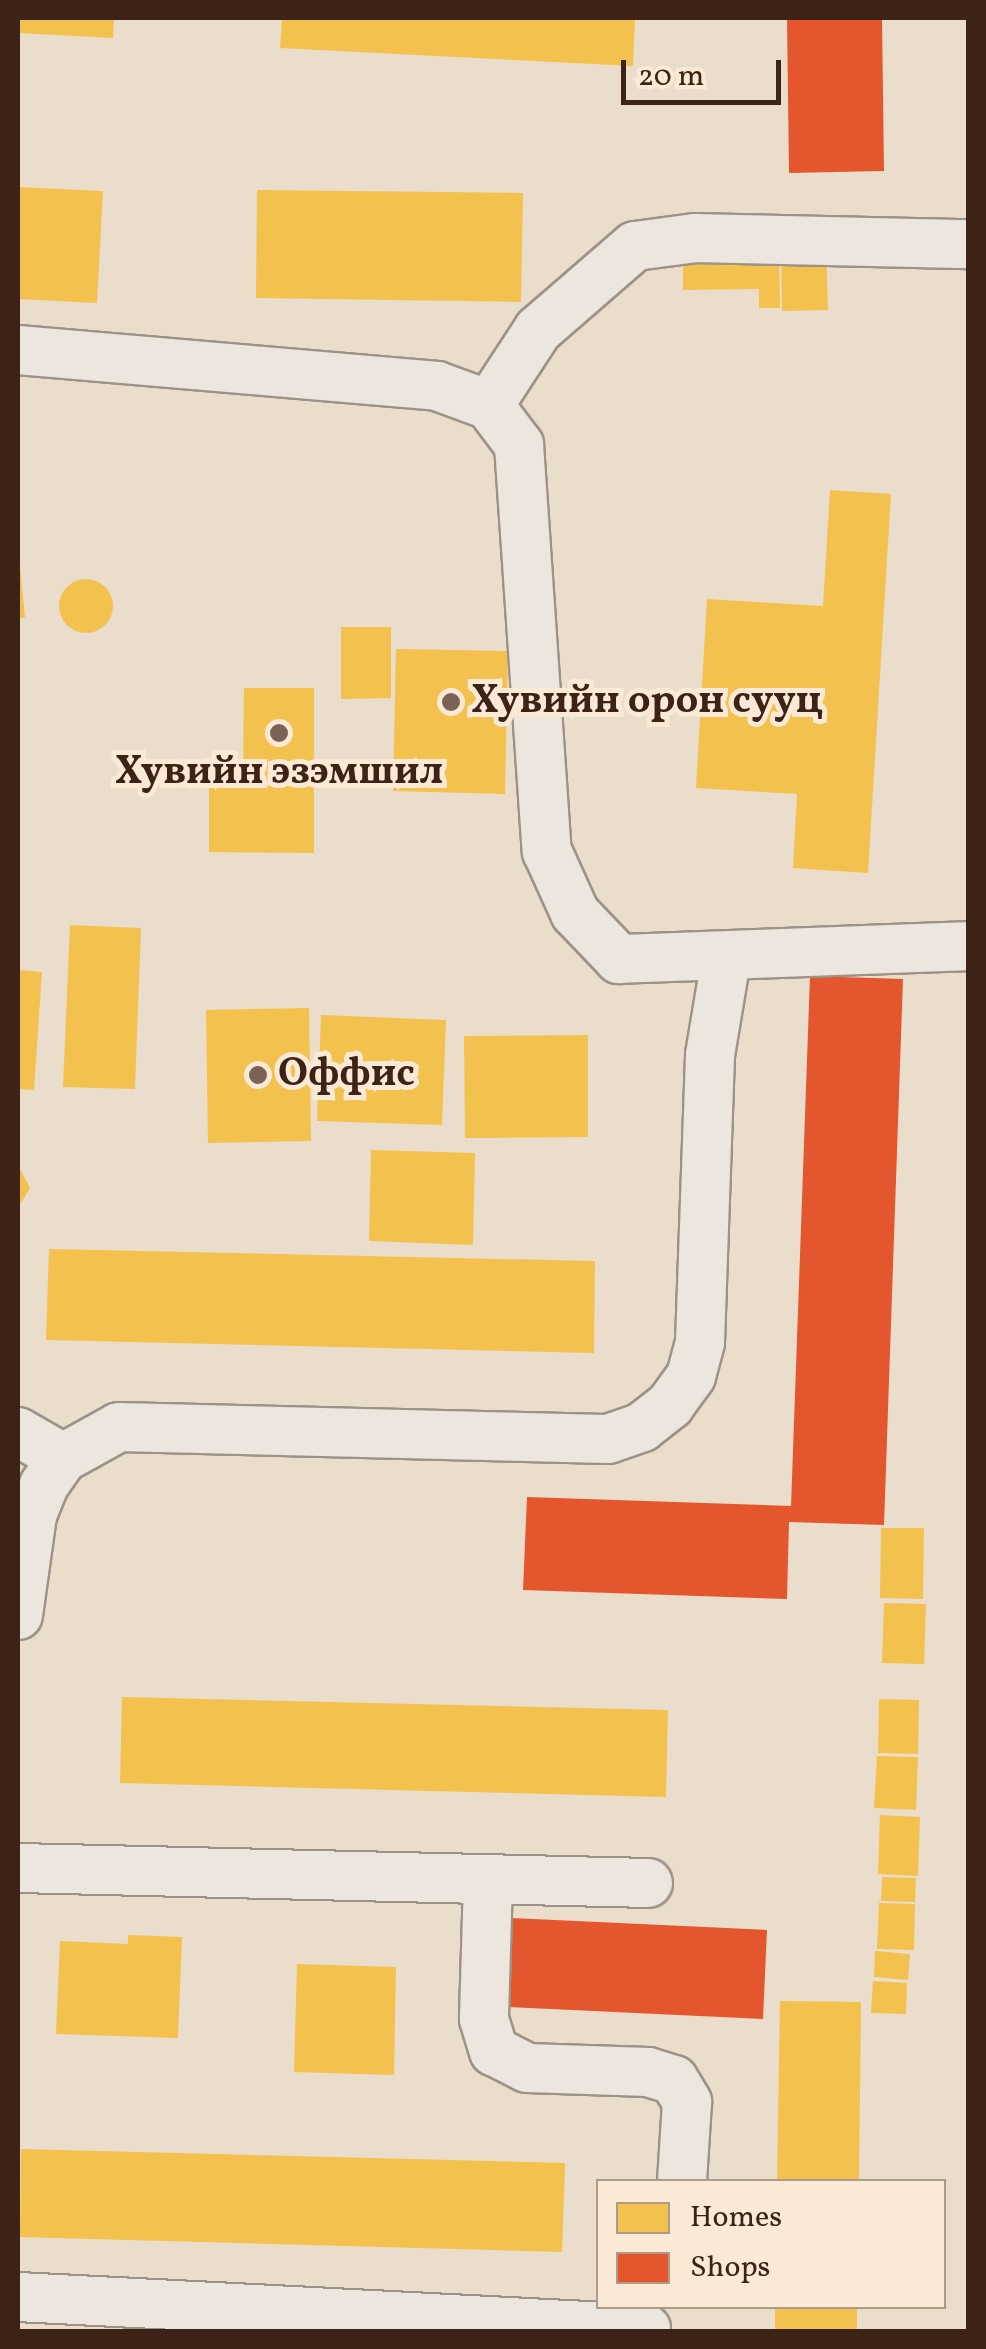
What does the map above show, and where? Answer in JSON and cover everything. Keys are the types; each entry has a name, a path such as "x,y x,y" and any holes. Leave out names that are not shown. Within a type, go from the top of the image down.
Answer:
{"street":[{"path":"489,405 538,330 634,246 696,238 968,244"},
{"path":"18,350 436,386 489,405 519,445 528,510 547,851 575,913 620,959 726,959 968,946"},
{"path":"18,1616 32,1516 63,1458 119,1427 152,1424 608,1439 642,1427 670,1406 691,1376 700,1342 713,1004 726,959"},
{"path":"18,1432 63,1458"},
{"path":"18,1868 648,1883"},
{"path":"488,1880 484,2019 494,2050 527,2068 648,2072 674,2080 687,2102 682,2179"},
{"path":"18,2297 650,2322"}],"building: Homes":[{"path":"18,18 114,18 113,38 18,33"},
{"path":"282,18 635,18 633,66 280,48"},
{"path":"18,187 103,191 97,303 18,299"},
{"path":"257,190 523,193 521,302 256,298"},
{"path":"826,244 828,310 782,311 781,245"},
{"path":"779,254 780,308 759,308 759,289 683,290 683,255"},
{"path":"830,490 891,494 868,873 793,868 797,794 696,788 707,599 823,606"},
{"path":"18,544 25,618 18,618"},
{"path":"86,579 105,587 113,606 105,625 86,633 67,625 59,606 67,587"},
{"path":"341,627 391,627 391,698 341,699"},
{"name":"Хувийн орон сууц","path":"396,649 508,651 505,794 393,791"},
{"name":"Хувийн эзэмшил","path":"244,688 314,688 314,853 209,852 209,778 243,778"},
{"path":"70,925 141,928 135,1089 63,1087"},
{"path":"18,970 42,972 34,1090 18,1089"},
{"name":"Оффис","path":"309,1008 311,1141 208,1143 206,1010"},
{"path":"321,1015 446,1020 442,1125 317,1121"},
{"path":"588,1035 588,1137 465,1138 464,1036"},
{"path":"371,1150 475,1153 473,1245 369,1241"},
{"path":"18,1165 30,1188 18,1208"},
{"path":"49,1249 595,1261 594,1353 46,1340"},
{"path":"881,1528 924,1528 923,1599 880,1598"},
{"path":"884,1603 926,1604 924,1664 882,1663"},
{"path":"122,1697 668,1710 666,1797 120,1783"},
{"path":"879,1699 919,1700 918,1754 878,1753"},
{"path":"877,1756 918,1757 916,1810 874,1808"},
{"path":"880,1815 920,1817 918,1876 878,1874"},
{"path":"882,1877 916,1878 915,1902 881,1901"},
{"path":"879,1903 915,1904 914,1950 877,1949"},
{"path":"128,1935 182,1937 178,2038 56,2034 60,1941 128,1944"},
{"path":"875,1951 910,1954 908,1980 874,1977"},
{"path":"297,1964 396,1967 394,2075 294,2072"},
{"path":"873,1981 907,1983 906,2014 871,2013"},
{"path":"780,2001 861,2002 859,2179 777,2179"},
{"path":"21,2149 565,2163 562,2252 20,2237"},
{"path":"775,2309 857,2309 857,2332 775,2332"}],"building: Shops":[{"path":"787,18 882,18 884,171 789,173"},
{"path":"810,976 903,979 884,1525 789,1522 787,1599 523,1590 527,1497 791,1506"},
{"path":"512,1918 767,1930 763,2019 507,2007"}],"place":[{"name":"Хувийн орон сууц","path":"451,702"},
{"name":"Хувийн эзэмшил","path":"279,733"},
{"name":"Оффис","path":"258,1075"}]}
